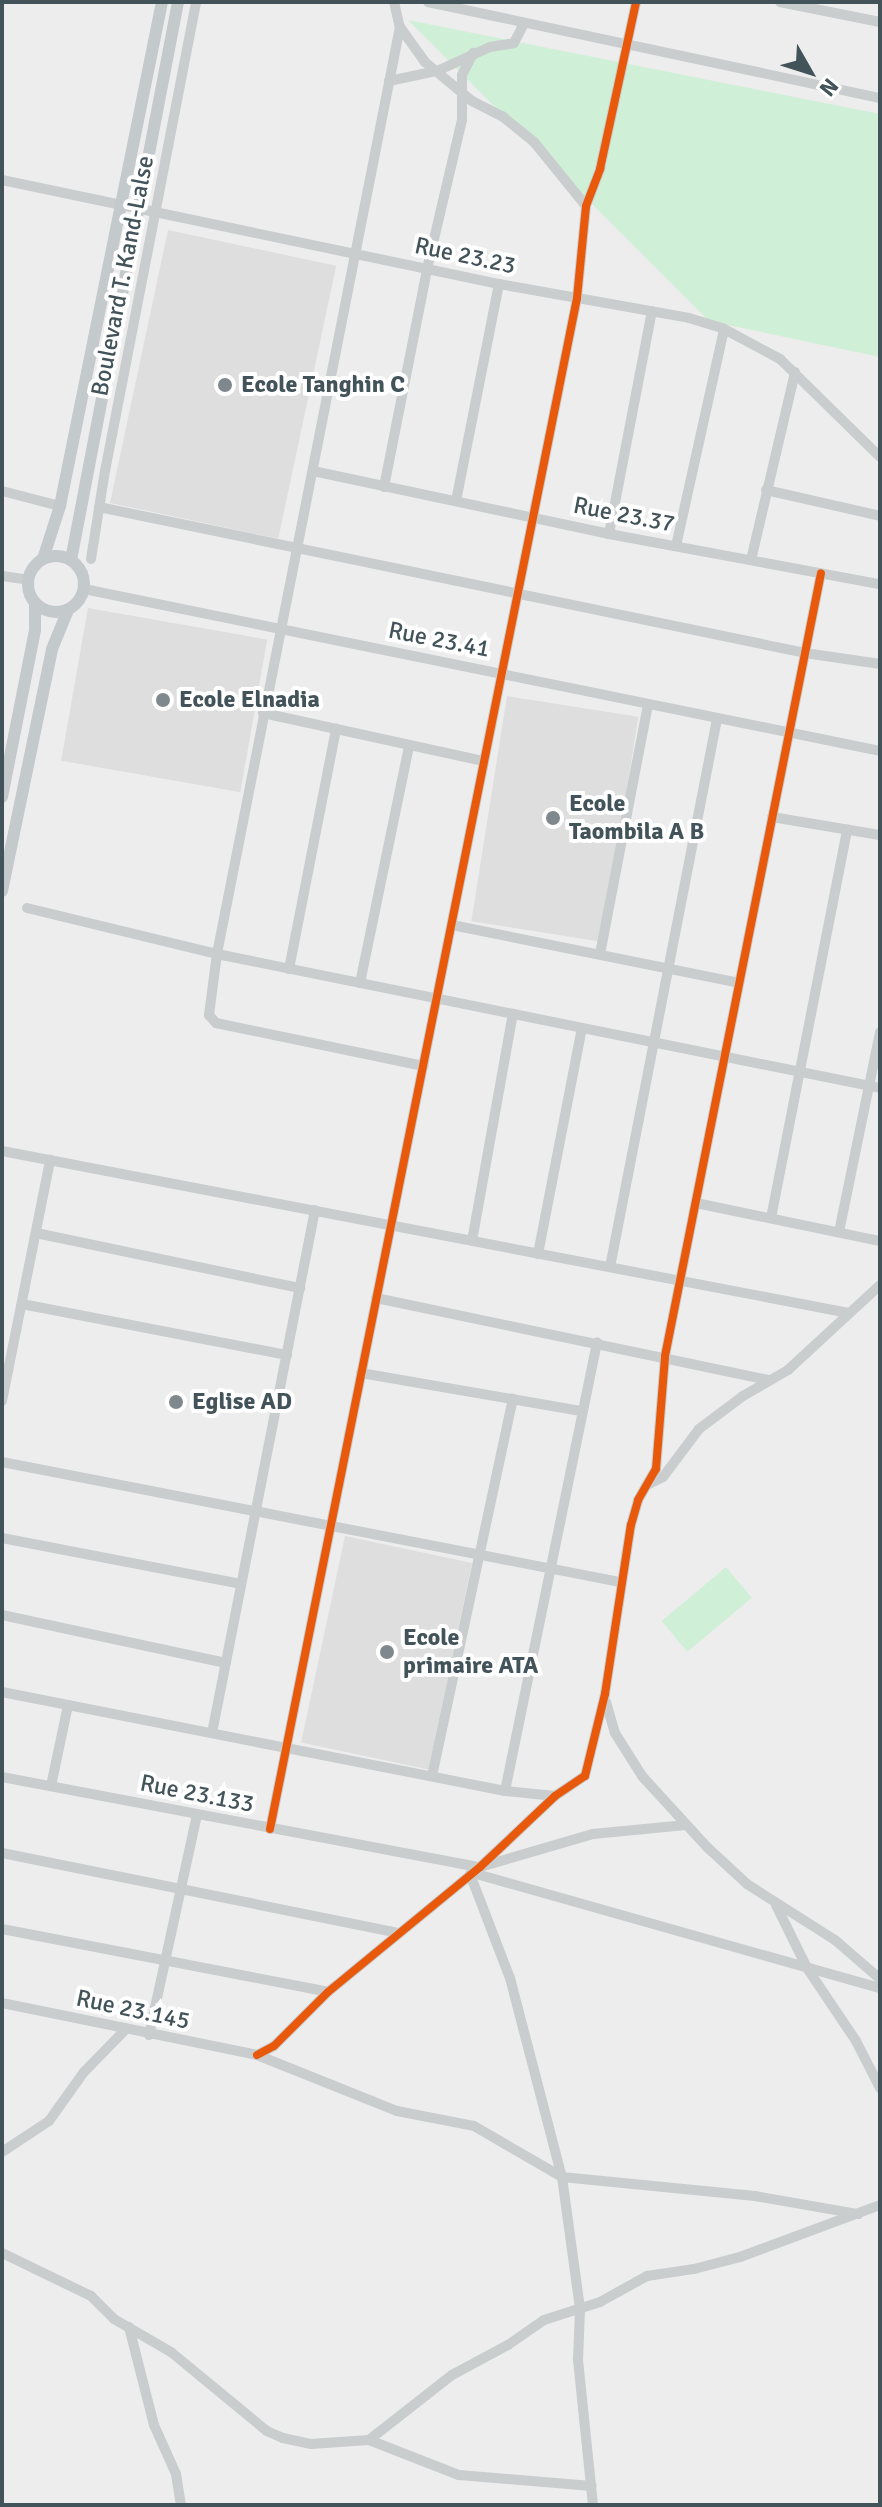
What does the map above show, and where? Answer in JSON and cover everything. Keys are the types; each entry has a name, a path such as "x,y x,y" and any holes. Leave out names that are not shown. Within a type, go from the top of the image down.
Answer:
{"main road":[{"path":"2,797 35,630 35,604 29,580 43,559 60,506 162,2"},
{"path":"71,560 178,2"},
{"path":"2,891 52,649 68,610 84,589 82,573 71,560 62,557 43,559"},
{"path":"35,604 51,612 68,610"}],"street":[{"name":"Boulevard T. Kand-Lalse","path":"91,559 196,2"},
{"path":"394,2 400,27 425,62 463,93 502,116 534,142 586,206"},
{"path":"428,2 880,98"},
{"path":"270,1829 577,298 586,206 600,169 636,2"},
{"path":"780,2 880,22"},
{"path":"389,81 437,71 473,53 514,43 521,35 524,23"},
{"path":"400,27 263,713 217,954 209,1015 212,1021 424,1066"},
{"path":"384,487 427,269 462,120 462,75 473,53"},
{"name":"Rue 23.23","path":"2,180 155,209 499,284 652,311 724,329 763,347 795,372 880,457"},
{"path":"456,501 499,284"},
{"path":"609,534 652,311"},
{"path":"676,546 724,329"},
{"path":"751,560 795,372"},
{"name":"Rue 23.37","path":"313,471 609,534 880,584"},
{"path":"766,490 880,516"},
{"path":"2,491 60,506"},
{"path":"99,507 805,653 880,664"},
{"path":"257,2055 274,2046 328,1992 474,1871 555,1796 585,1776 605,1694 620,1582 638,1500 649,1484 658,1451 665,1356 821,573"},
{"path":"2,576 29,580"},
{"name":"Rue 23.41","path":"84,589 281,632 880,751"},
{"path":"600,954 648,705"},
{"path":"263,713 483,761"},
{"path":"610,1267 717,719"},
{"path":"289,969 336,729"},
{"path":"360,983 409,746"},
{"path":"772,817 880,835"},
{"path":"771,1218 847,829"},
{"path":"27,908 217,954 874,1087"},
{"path":"452,925 739,983"},
{"path":"472,1241 513,1014"},
{"path":"538,1254 582,1028"},
{"path":"839,1232 874,1087 880,1032"},
{"path":"2,1151 849,1313"},
{"path":"2,1401 50,1160"},
{"path":"696,1203 880,1241"},
{"path":"212,1733 315,1210"},
{"path":"36,1233 300,1288"},
{"path":"649,1484 663,1477 699,1429 788,1370 880,1285"},
{"path":"376,1298 770,1380"},
{"path":"22,1304 287,1355"},
{"path":"505,1791 548,1568 597,1342"},
{"path":"361,1373 581,1411"},
{"path":"432,1776 513,1399"},
{"path":"2,1462 620,1582"},
{"path":"2,1538 241,1584"},
{"path":"2,1615 226,1663"},
{"path":"2,1692 505,1791 555,1796"},
{"path":"605,1694 608,1717 630,1757 653,1789 686,1825 729,1869 775,1903 835,1940 880,1979"},
{"path":"51,1786 68,1705"},
{"name":"Rue 23.133","path":"2,1777 474,1871 880,1988"},
{"path":"149,2035 197,1815"},
{"path":"474,1871 593,1834 686,1825"},
{"path":"2,1853 398,1933"},
{"path":"474,1871 510,1978 562,2177 580,2309 578,2360 593,2505"},
{"path":"775,1903 807,1968 856,2041 880,2088"},
{"path":"2,1929 328,1992"},
{"name":"Rue 23.145","path":"2,2003 124,2031 257,2055 397,2111 474,2126 562,2177"},
{"path":"2,2152 49,2121 84,2072 124,2031"},
{"path":"562,2177 755,2196 858,2214"},
{"path":"369,2440 452,2375 508,2345 544,2320 580,2309 647,2276 728,2261 880,2205"},
{"path":"2,2253 91,2296 114,2319 171,2352 267,2431 311,2444 369,2440 459,2475 592,2486"},
{"path":"129,2327 154,2425 176,2474 181,2505"}],"shaded area":[{"name":"Ecole Tanghin C","path":"168,230 336,266 278,539 110,503"},
{"name":"Ecole Elnadia","path":"88,608 267,640 240,792 61,761"},
{"name":"Ecole Taombila A B","path":"507,696 638,717 603,942 471,921"},
{"name":"Ecole primaire ATA","path":"345,1536 472,1563 428,1769 301,1742"}],"green space":[{"path":"408,20 880,114 880,357 709,321"},
{"path":"726,1567 752,1598 687,1652 662,1621"}],"cycle path":[{"path":"270,1829 577,298 586,206 600,169 636,2"},
{"path":"257,2055 274,2046 328,1992 480,1867 555,1796 585,1776 605,1694 631,1525 638,1500 656,1469 665,1356 821,573"}],"place":[{"name":"Ecole Tanghin C","path":"225,385"},
{"name":"Ecole Elnadia","path":"163,700"},
{"name":"Ecole Taombila A B","path":"553,818"},
{"name":"Eglise AD","path":"176,1402"},
{"name":"Ecole primaire ATA","path":"387,1652"}]}
